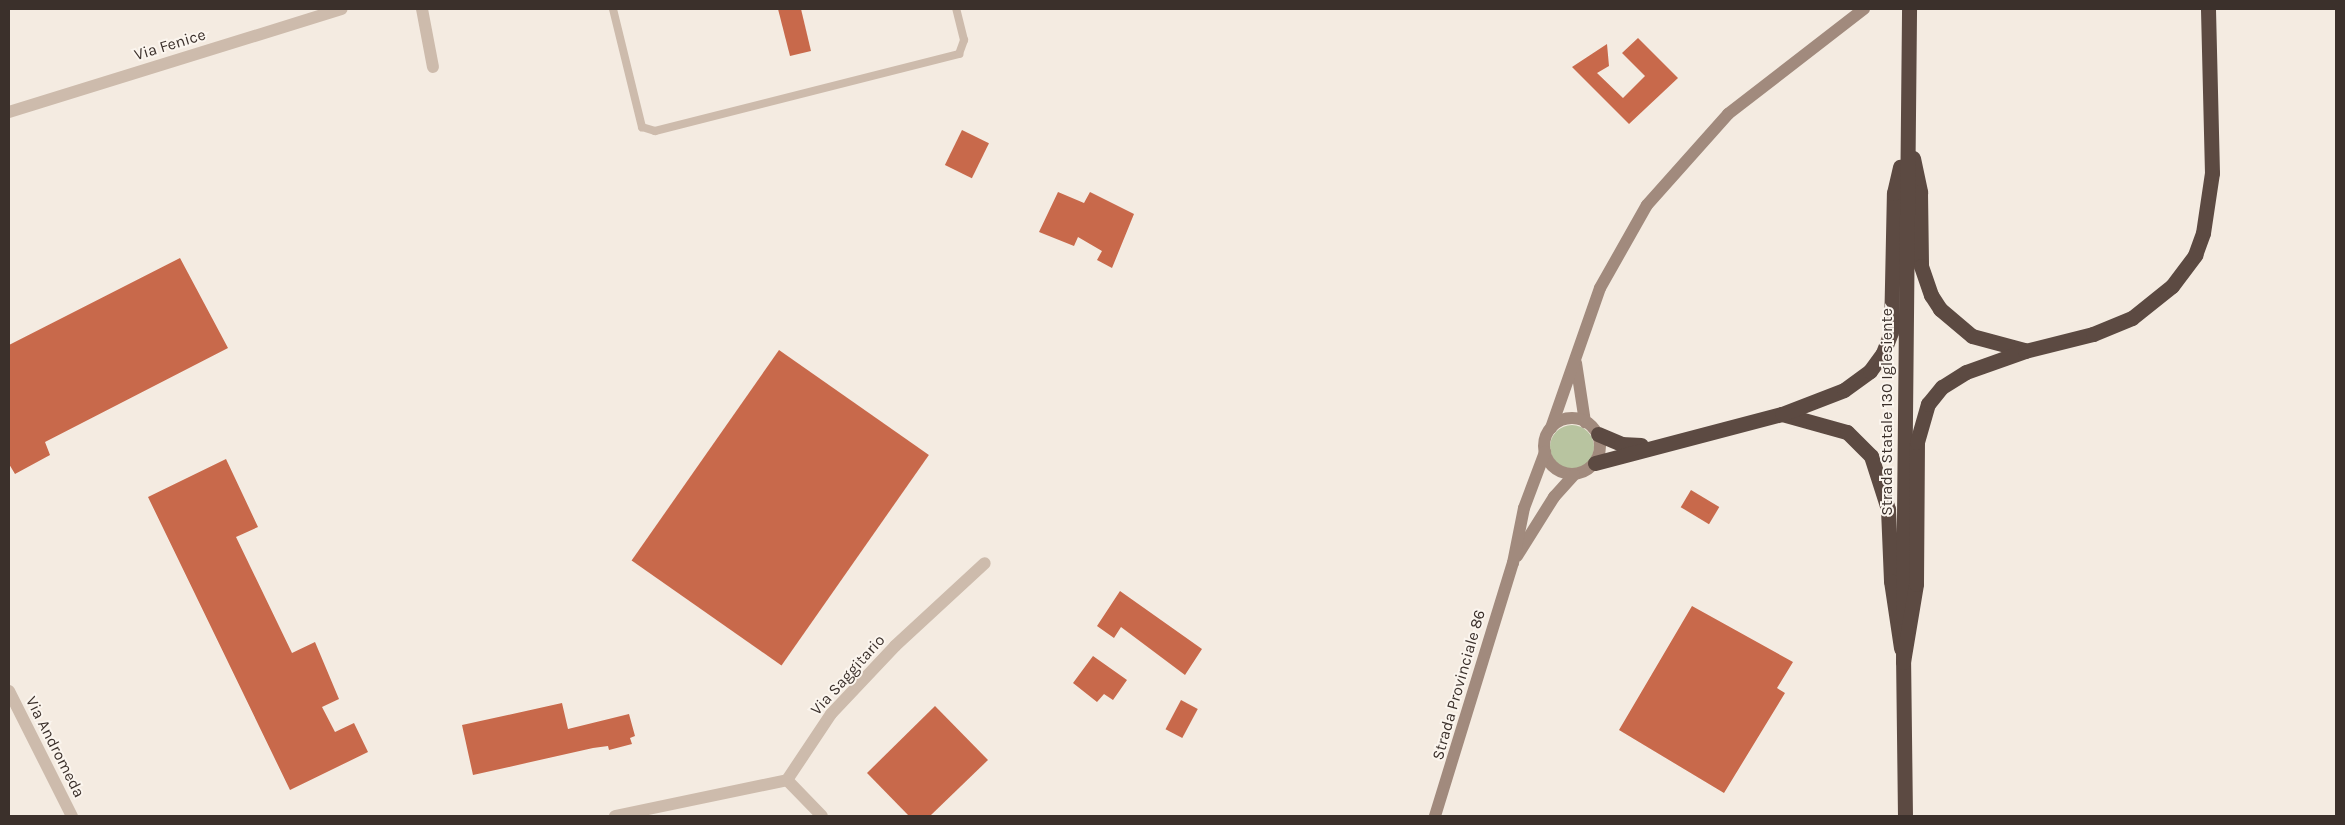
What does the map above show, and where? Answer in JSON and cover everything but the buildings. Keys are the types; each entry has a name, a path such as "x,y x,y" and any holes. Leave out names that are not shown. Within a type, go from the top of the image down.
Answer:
{"highway":[{"path":"1903,662 1916,584 1921,421 1935,395 1954,379 2025,351 2093,334 2132,318 2172,286 2195,255 2204,234 2212,173 2208,9"},
{"name":"Strada Statale 130 Iglesiente","path":"1904,816 1903,662 1909,15"},
{"path":"1907,131 1920,192 1921,266 1931,296 1940,309 1972,336 2025,351"},
{"path":"1595,463 1655,445 1782,414 1850,386 1883,353 1891,332 1894,193 1907,131"},
{"path":"1782,414 1846,432 1871,456 1877,468 1888,509 1891,581 1903,662"},
{"path":"1598,434 1621,444 1655,445"}],"street":[{"name":"Via Fenice","path":"9,112 341,9"},
{"path":"422,9 433,67"},
{"path":"1551,428 1567,419 1585,422 1598,434 1600,449 1595,463 1574,475 1558,471 1545,452 1551,428 1600,288 1647,205 1728,114 1864,9"},
{"path":"1575,357 1585,422"},
{"name":"Strada Provinciale 86","path":"1435,816 1512,563 1524,508 1545,452"},
{"name":"Strada Provinciale 86","path":"1512,563 1554,497 1574,475"},
{"name":"Via Saggitario","path":"786,780 832,714 894,646 985,563"},
{"name":"Via Andromeda","path":"9,692 12,709 72,816"},
{"path":"614,816 786,780 822,816"}],"lane":[{"path":"613,9 642,127 655,131 959,54 964,40 956,9"}],"green space":[{"path":"1572,425 1584,429 1590,435 1594,447 1590,459 1584,465 1572,469 1560,465 1554,459 1550,447 1554,435 1560,429"}]}
